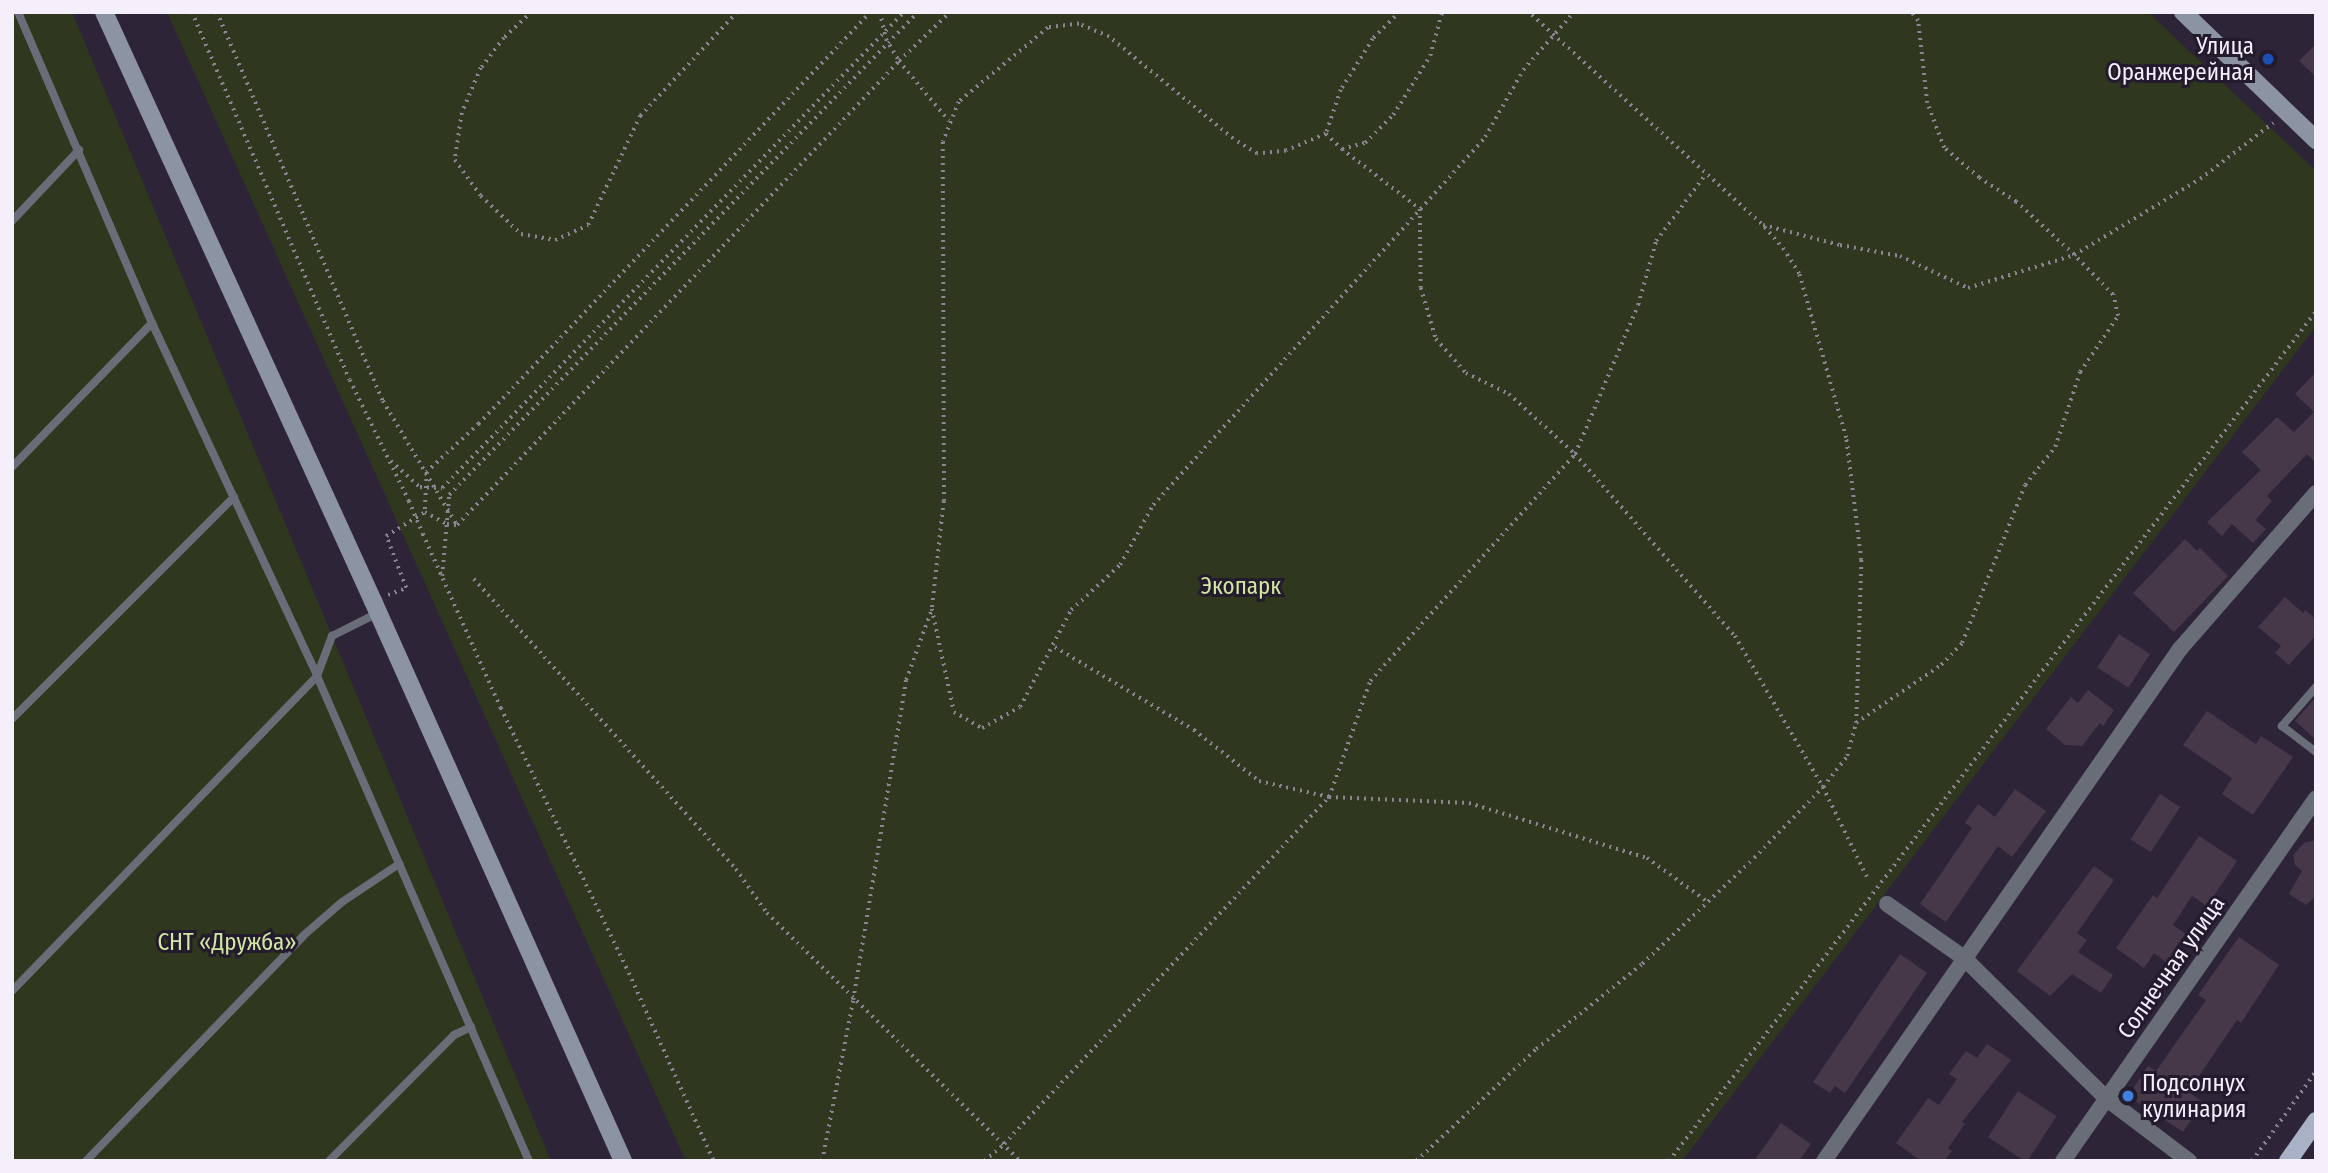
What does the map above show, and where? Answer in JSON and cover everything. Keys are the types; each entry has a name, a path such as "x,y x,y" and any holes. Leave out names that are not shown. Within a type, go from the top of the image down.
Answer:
{"main road":[{"path":"104,12 376,607 623,1161"},
{"path":"2183,12 2315,137"},
{"path":"2288,1161 2316,1121"}],"street":[{"path":"1824,1161 2180,649 2316,493"},
{"name":"Солнечная улица","path":"2063,1161 2316,799"},
{"path":"1888,904 1964,958 2107,1099 2189,1161"}],"lane":[{"path":"18,12 152,323 317,676 529,1161"},
{"path":"12,221 79,150"},
{"path":"12,467 152,323"},
{"path":"12,719 234,497"},
{"path":"12,991 317,676 332,636 376,607"},
{"path":"2316,687 2282,726 2316,752"},
{"path":"86,1161 304,936 342,902 399,864"},
{"path":"329,1161 454,1035 471,1027"}],"path":[{"path":"191,12 351,380 391,461 501,708 629,973 714,1161"},
{"path":"217,12 383,401 457,525"},
{"path":"533,12 504,38 481,68 462,113 455,160 481,196 521,234 555,240 588,225 640,116 737,12"},
{"path":"425,512 427,472 479,424 871,12"},
{"path":"880,12 888,42 899,61 950,122"},
{"path":"391,461 420,486 442,488 904,12"},
{"path":"442,576 449,495 918,12"},
{"path":"457,525 899,61 950,12"},
{"path":"822,1161 853,1000 905,680 932,609 944,501 943,142 959,102 1048,28 1079,24 1109,37 1233,139 1257,154 1286,151 1326,134 1341,90 1373,39 1400,12"},
{"path":"1342,149 1365,143 1393,115 1430,56 1442,12"},
{"path":"1416,1161 1536,1049 1642,964 1708,902 1823,787 1847,756 1856,723 1861,560 1846,438 1799,274 1784,250 1761,224 1704,175 1528,12"},
{"path":"932,609 954,712 982,728 1020,707 1055,647 1071,610 1120,565 1153,505 1485,137 1523,70 1574,12"},
{"path":"1856,723 1941,665 1962,643 2025,485 2055,447 2080,372 2118,316 2113,295 2074,255 2016,202 1979,178 1944,148 1927,103 1918,21 1911,12"},
{"path":"1761,224 1840,245 1900,256 1968,288 2074,255 2200,179 2277,120"},
{"path":"1326,134 1420,209"},
{"path":"984,1161 1004,1144 1329,797 1370,681 1575,454 1638,305 1656,241 1704,175"},
{"path":"1420,209 1421,288 1436,340 1466,373 1509,394 1575,454 1735,636 1823,787 1867,877"},
{"path":"1669,1161 2316,311"},
{"path":"376,607 406,588 386,536 425,512"},
{"path":"425,512 447,524 457,525"},
{"path":"474,579 736,869 767,913 1020,1161"},
{"path":"1055,647 1194,730 1259,781 1329,797 1469,803 1647,858 1708,902"},
{"path":"2252,1161 2316,1071"}],"green space":[{"name":"СНТ «Дружба»","path":"12,12 72,12 551,1161 12,1161"},
{"name":"Экопарк","path":"167,12 2148,12 2316,171 2316,326 1682,1161 686,1161"}],"building":[{"path":"2316,44 2316,77 2299,61"},
{"path":"2316,372 2316,463 2307,454 2267,496 2272,501 2255,520 2266,529 2253,543 2232,524 2222,536 2207,522 2261,470 2242,452 2277,417 2294,432 2314,412 2295,394"},
{"path":"2185,539 2197,551 2200,548 2228,576 2174,632 2133,593"},
{"path":"2285,597 2303,613 2305,610 2316,619 2316,635 2289,665 2275,653 2281,646 2258,627"},
{"path":"2119,634 2150,654 2128,688 2097,668"},
{"path":"2088,690 2114,710 2103,726 2100,723 2082,746 2065,745 2046,729 2071,697 2078,703"},
{"path":"2316,697 2316,740 2295,721"},
{"path":"2207,711 2256,744 2261,736 2293,757 2253,815 2222,794 2232,778 2183,745"},
{"path":"2015,789 2046,811 2012,857 1998,846 1946,922 1920,904 1972,828 1965,823 1978,804 1995,817"},
{"path":"2160,794 2180,807 2151,852 2131,839"},
{"path":"2199,836 2237,861 2207,906 2192,896 2173,925 2186,934 2166,962 2154,953 2144,968 2116,948 2153,895 2157,898"},
{"path":"2316,840 2316,896 2306,905 2289,894 2302,871 2295,865 2293,855 2304,843"},
{"path":"2094,866 2114,880 2077,933 2087,940 2078,952 2113,975 2101,993 2072,974 2050,996 2017,971"},
{"path":"2239,937 2279,965 2241,1023 2237,1020 2188,1092 2203,1102 2183,1132 2128,1096 2148,1066 2156,1071 2206,1000 2198,995"},
{"path":"1900,954 1927,973 1845,1093 1835,1086 1830,1093 1813,1082"},
{"path":"1987,1044 2011,1060 1962,1122 1965,1124 1948,1148 1952,1151 1944,1161 1921,1161 1896,1143 1928,1098 1939,1105 1957,1079 1949,1074 1966,1051 1977,1058"},
{"path":"2018,1091 2057,1116 2027,1161 1988,1137"},
{"path":"1781,1123 1811,1144 1799,1161 1754,1161"}],"place":[{"name":"Улица Оранжерейная","path":"2268,59"},
{"name":"Подсолнух кулинария","path":"2128,1096"}]}
